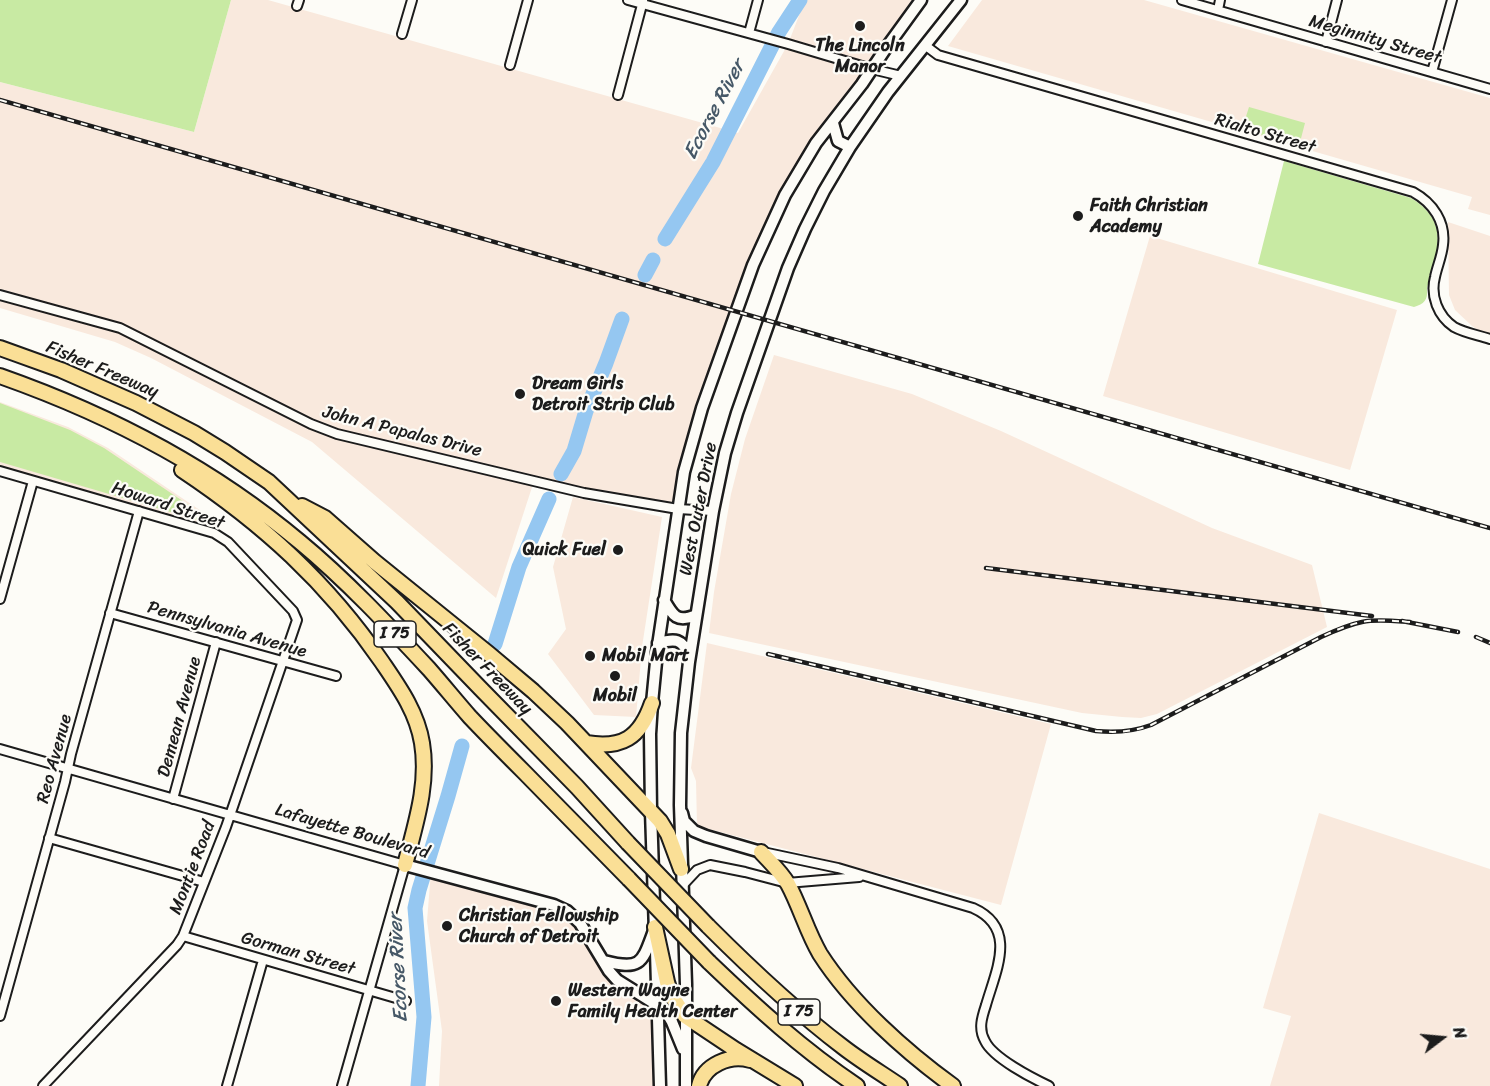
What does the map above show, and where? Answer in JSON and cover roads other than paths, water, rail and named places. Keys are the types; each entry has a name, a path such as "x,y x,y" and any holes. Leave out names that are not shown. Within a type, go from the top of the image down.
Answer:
{"highway":[{"name":"Fisher Freeway","path":"0,348 88,381 170,419 269,482 397,602 755,974 844,1048 900,1086"},
{"name":"I 75","path":"0,376 56,397 128,429 217,481 300,542 332,570 428,668 471,718 709,962 769,1019 826,1065 857,1086"},
{"path":"128,429 149,449 212,490 249,518 311,573 370,644 404,694 417,722 422,741 424,768 420,803 405,865"},
{"path":"284,496 325,518 375,562 533,691 567,723 660,821 668,834 681,869"},
{"path":"586,743 608,745 626,740 642,724 652,703"},
{"path":"762,852 787,883 821,955 851,994 903,1046 953,1086"},
{"path":"655,927 671,995 686,1016 751,1060 795,1086"},
{"path":"699,1086 709,1069 722,1062 742,1058 751,1060"}],"main road":[{"name":"West Outer Drive","path":"660,1086 650,734 658,642 684,472 702,408 753,265 774,218 816,143 833,123 921,0"},
{"name":"West Outer Drive","path":"686,1086 680,805 681,733 690,655 712,511 723,461 737,413 788,268 824,191 850,147 901,76 962,0"},
{"path":"833,123 838,141 850,147"},
{"path":"664,599 676,617 682,619 696,615"},
{"path":"658,642 678,640 690,655"},
{"path":"680,805 684,821 694,831 706,837 762,852"},
{"name":"Lafayette Boulevard","path":"405,865 554,905 567,911 580,923 609,971 617,980 665,1010 686,1055"},
{"path":"604,961 624,966 638,962 645,954 655,927"}],"street":[{"path":"402,34 412,0"},
{"path":"510,65 528,0"},
{"path":"628,0 642,2 901,76"},
{"path":"749,33 758,0"},
{"name":"Meginnity Street","path":"1182,0 1490,89"},
{"path":"1218,10 1220,0"},
{"path":"1326,42 1337,0"},
{"path":"1432,72 1452,0"},
{"path":"618,95 642,2"},
{"name":"Rialto Street","path":"926,46 938,55 1422,196 1437,212 1444,235 1433,287 1440,313 1462,331 1490,339"},
{"name":"John A Papalas Drive","path":"0,295 120,328 311,424 337,434 584,493 678,509 712,511"},
{"name":"Howard Street","path":"0,471 214,532 222,536 297,617"},
{"path":"0,599 33,481"},
{"name":"Reo Avenue","path":"0,1016 139,511"},
{"name":"Pennsylvania Avenue","path":"110,613 336,676"},
{"name":"Montie Road","path":"44,1086 183,936 230,815 297,617"},
{"name":"Demean Avenue","path":"173,798 216,642"},
{"name":"Lafayette Boulevard","path":"0,749 405,865"},
{"path":"49,838 204,882"},
{"path":"762,852 866,876 973,908 984,914 993,923 999,936 1001,952 982,1018 982,1034 987,1045 1000,1056 1048,1086"},
{"path":"342,1086 405,865"},
{"path":"682,886 697,870 710,865 787,883 866,876"},
{"name":"Gorman Street","path":"183,936 406,1001"},
{"path":"227,1086 263,960"}],"waterway":[{"name":"Ecorse River","path":"665,239 713,162 779,32 800,0"},
{"name":"Ecorse River","path":"645,275 653,260"},
{"name":"Ecorse River","path":"561,474 574,451 586,411 622,319"},
{"name":"Ecorse River","path":"495,644 519,567 549,499"},
{"name":"Ecorse River","path":"418,1086 424,1017 415,908 462,746"}],"railway":[{"path":"0,100 1490,528"},
{"path":"986,568 1372,616"},
{"path":"768,654 1096,731 1117,732 1151,725 1341,628 1368,621 1410,622"},
{"path":"1402,621 1458,632"},
{"path":"1476,637 1490,643"}],"place":[{"name":"The Lincoln Manor","path":"860,26"},
{"name":"Faith Christian Academy","path":"1078,216"},
{"name":"Dream Girls Detroit Strip Club","path":"520,394"},
{"name":"Quick Fuel","path":"618,550"},
{"name":"Mobil Mart","path":"590,656"},
{"name":"Mobil","path":"615,676"},
{"name":"Christian Fellowship Church of Detroit","path":"447,926"},
{"name":"Western Wayne Family Health Center","path":"556,1001"}]}
